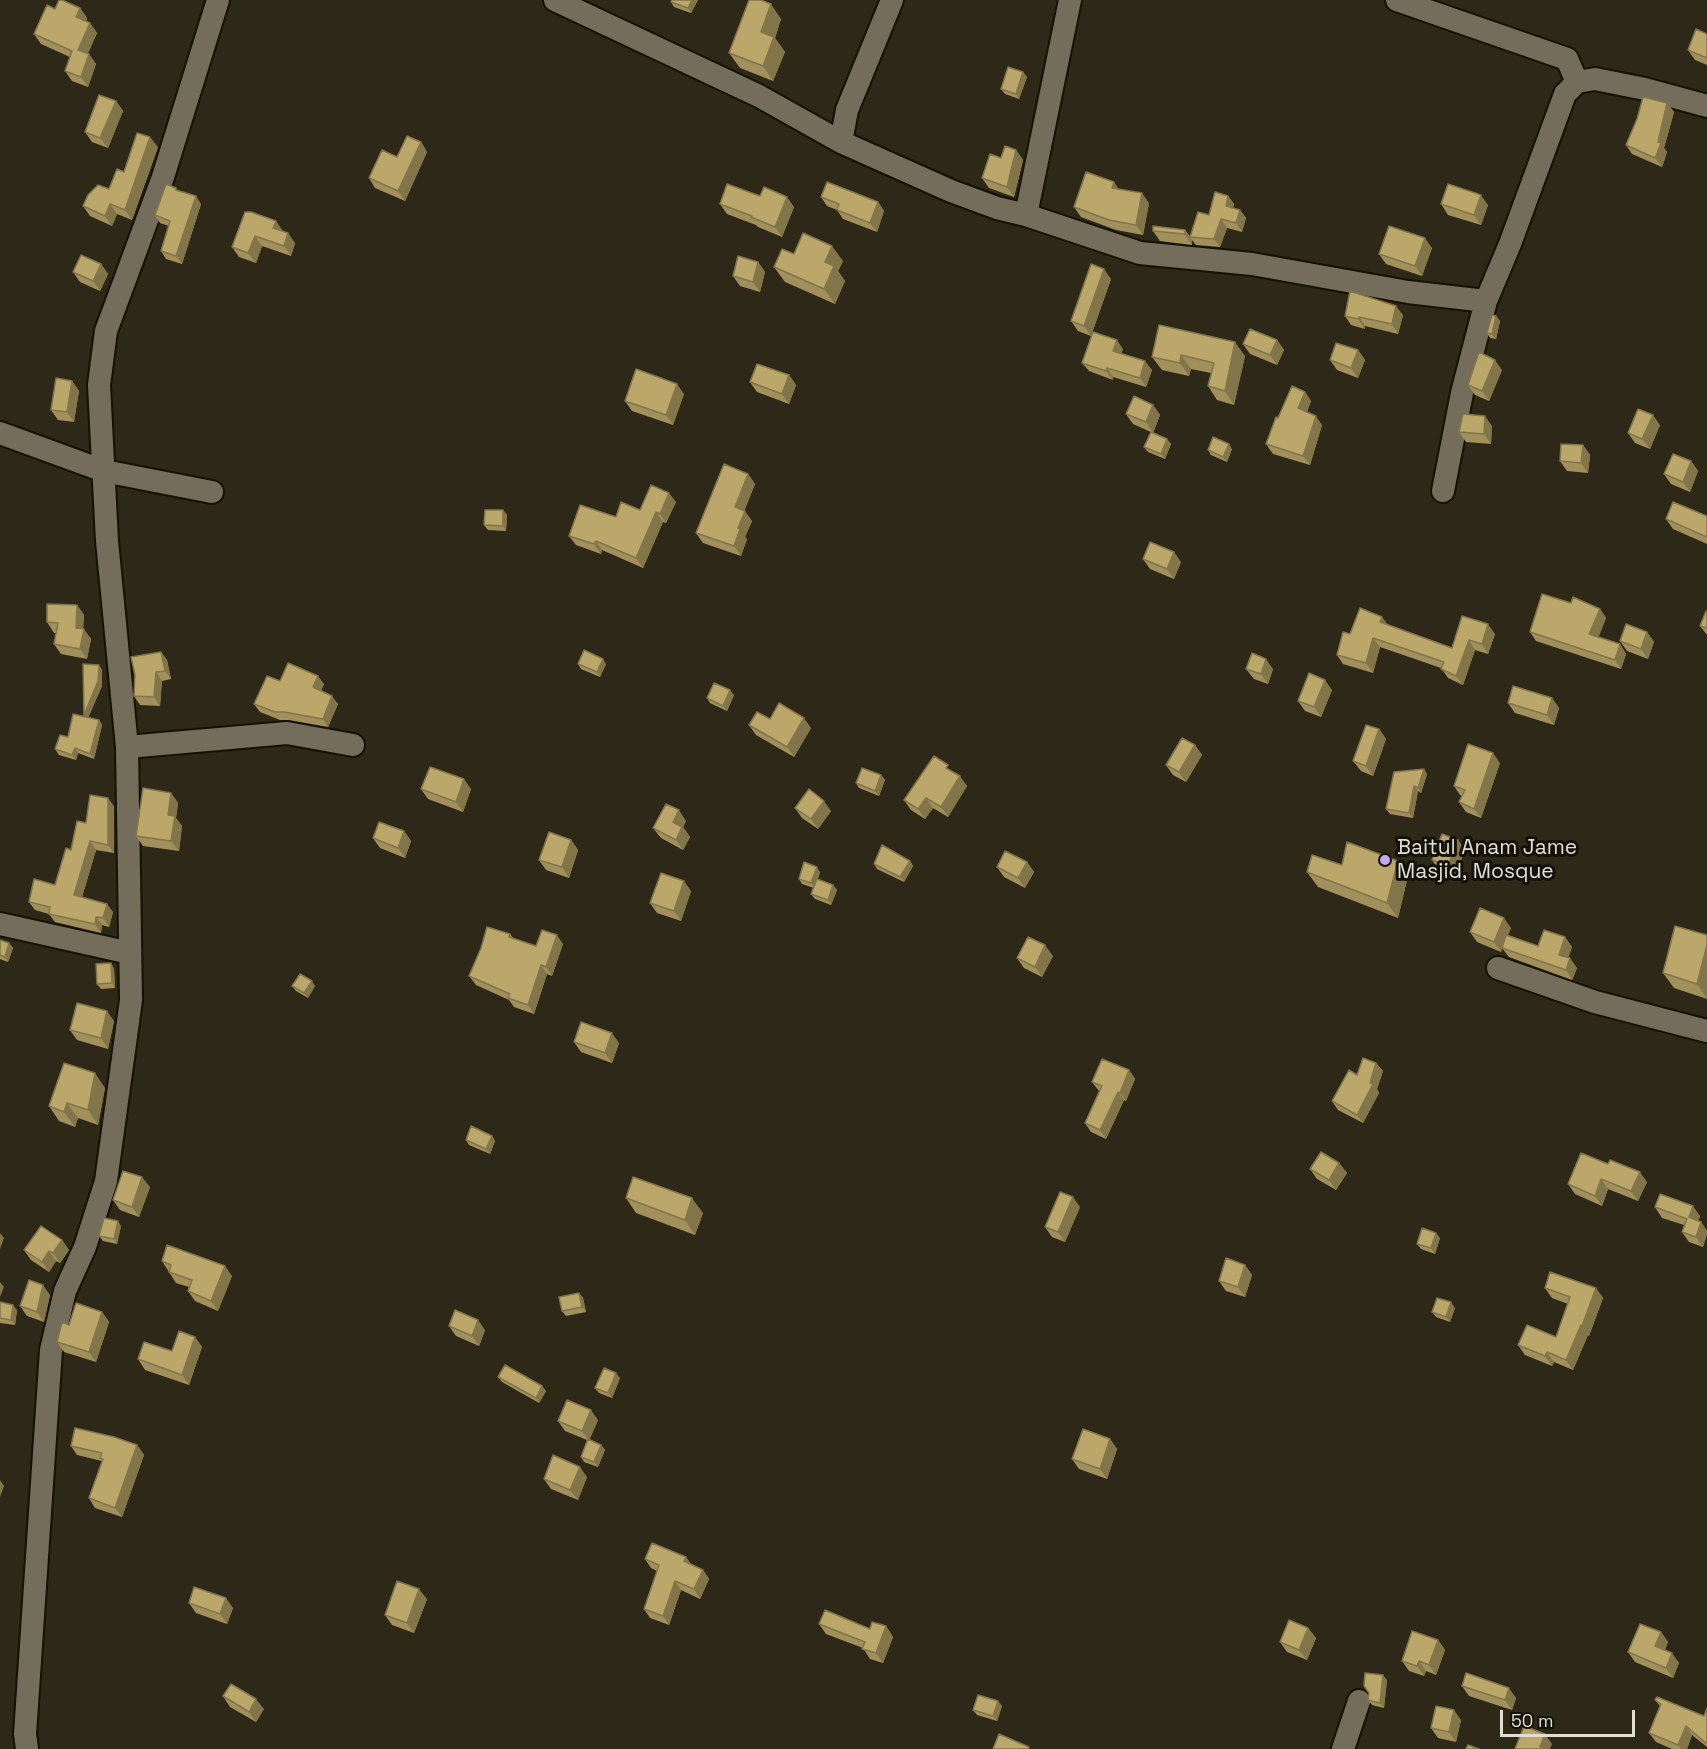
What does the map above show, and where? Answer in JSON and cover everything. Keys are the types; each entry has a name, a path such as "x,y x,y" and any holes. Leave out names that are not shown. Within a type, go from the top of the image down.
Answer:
{"street":[{"path":"27,1749 25,1734 51,1350 64,1291 85,1247 106,1180 131,1000 128,747 107,541 99,385 106,331 163,177 218,0"},
{"path":"555,0 759,96 841,142 951,191 997,208 1026,215 1140,253 1252,264 1408,292 1486,301"},
{"path":"841,142 847,110 892,0"},
{"path":"1026,215 1070,0"},
{"path":"1397,0 1567,59 1577,82"},
{"path":"1443,491 1462,393 1486,301 1510,244 1566,94 1577,82 1595,79 1645,89 1707,106"},
{"path":"0,433 104,471 212,492"},
{"path":"128,747 287,732 353,745"},
{"path":"0,924 130,953"},
{"path":"1498,968 1595,1002 1707,1031"},
{"path":"1343,1749 1359,1701"}],"building":[{"path":"59,0 80,8 76,17 90,23 78,50 89,54 81,77 65,71 72,51 34,34 47,5 55,9"},
{"path":"672,0 692,0 688,8 671,2"},
{"path":"749,0 761,0 771,4 761,32 774,37 763,66 729,53"},
{"path":"1696,29 1707,34 1707,58 1688,50"},
{"path":"1008,67 1023,72 1016,94 1001,89"},
{"path":"99,95 116,101 100,138 85,132"},
{"path":"1643,97 1667,103 1658,142 1661,143 1655,158 1626,145"},
{"path":"137,133 150,137 125,210 110,204 105,216 83,206 88,195 98,185 109,189 117,169 124,172"},
{"path":"407,136 421,142 398,191 369,178 382,150 397,157"},
{"path":"1005,146 1016,150 1007,187 982,178 990,154 1001,158"},
{"path":"1086,172 1114,182 1112,188 1142,193 1136,225 1109,220 1074,207"},
{"path":"827,182 878,202 870,223 837,210 839,204 821,197"},
{"path":"166,184 176,190 196,196 176,256 161,251 170,221 155,215"},
{"path":"727,184 760,196 764,187 787,197 775,227 720,204"},
{"path":"1448,184 1481,195 1474,215 1441,204"},
{"path":"1215,192 1228,196 1226,206 1240,210 1236,223 1221,219 1214,239 1190,237 1198,212 1209,215"},
{"path":"245,212 276,221 273,228 288,233 284,246 255,236 248,253 232,247"},
{"path":"1153,226 1185,230 1185,234 1153,231"},
{"path":"1389,226 1425,238 1415,266 1379,254"},
{"path":"803,233 832,246 825,262 834,266 824,289 774,267 782,249 794,254"},
{"path":"81,255 101,264 93,281 73,272"},
{"path":"738,256 758,262 753,282 733,276"},
{"path":"1091,264 1104,269 1084,326 1071,321"},
{"path":"1350,291 1396,306 1392,324 1345,316"},
{"path":"1492,315 1496,316 1492,334 1487,333"},
{"path":"1159,325 1235,342 1225,391 1208,386 1214,363 1181,355 1180,363 1152,357"},
{"path":"1250,329 1277,340 1270,355 1243,344"},
{"path":"1093,332 1117,340 1113,351 1145,361 1140,378 1082,363"},
{"path":"1336,343 1358,350 1351,368 1330,360"},
{"path":"1479,352 1495,360 1482,391 1468,385"},
{"path":"757,364 789,375 782,394 750,382"},
{"path":"636,369 677,384 666,415 625,401"},
{"path":"56,378 72,381 67,412 51,410"},
{"path":"1292,386 1305,392 1298,408 1316,416 1303,456 1266,444 1276,417 1278,418"},
{"path":"1134,396 1153,405 1146,422 1126,414"},
{"path":"1638,409 1653,415 1642,439 1628,433"},
{"path":"1463,414 1485,416 1484,434 1459,432"},
{"path":"1151,432 1167,439 1161,454 1144,447"},
{"path":"1213,437 1229,444 1223,457 1208,450"},
{"path":"1561,444 1583,445 1581,463 1560,461"},
{"path":"1673,454 1691,461 1683,482 1664,474"},
{"path":"724,464 748,474 735,507 745,511 734,546 696,533"},
{"path":"651,485 669,493 660,514 656,512 636,558 596,541 594,544 569,536 580,505 616,517 621,502 640,510"},
{"path":"1673,502 1707,516 1707,537 1666,519"},
{"path":"485,510 503,510 503,526 484,525"},
{"path":"1150,542 1174,552 1167,569 1143,559"},
{"path":"1542,594 1571,603 1573,597 1600,609 1589,634 1620,644 1615,660 1530,632"},
{"path":"47,604 77,605 76,628 84,629 80,649 54,644 58,623 47,622"},
{"path":"1360,608 1382,617 1380,622 1452,648 1462,616 1488,624 1482,644 1469,640 1456,676 1441,669 1444,662 1373,638 1366,663 1337,655 1343,632 1350,634"},
{"path":"1707,611 1707,628 1700,626"},
{"path":"1626,624 1647,632 1641,649 1620,641"},
{"path":"584,650 603,659 597,672 578,664"},
{"path":"161,652 165,671 156,672 154,697 134,696 135,675 131,657"},
{"path":"1252,653 1266,659 1261,674 1246,669"},
{"path":"288,663 318,676 313,687 332,696 323,719 275,712 254,704 267,676 280,681"},
{"path":"83,664 99,665 98,681 84,715"},
{"path":"1309,673 1325,680 1314,707 1298,701"},
{"path":"714,683 730,690 723,706 707,698"},
{"path":"1513,686 1552,698 1547,715 1508,703"},
{"path":"779,703 804,718 787,747 749,725 757,712 770,719"},
{"path":"73,714 99,720 90,754 75,748 72,755 55,749 60,735 68,737"},
{"path":"1366,725 1379,729 1366,766 1353,761"},
{"path":"1182,738 1195,745 1179,772 1166,765"},
{"path":"1468,744 1493,753 1474,809 1459,802 1465,790 1454,786"},
{"path":"934,756 948,765 946,768 960,776 941,807 926,798 918,809 904,800"},
{"path":"430,767 464,779 456,802 421,789"},
{"path":"862,768 881,775 875,791 856,783"},
{"path":"1424,769 1418,788 1414,786 1409,813 1386,809 1394,772"},
{"path":"143,788 171,793 168,815 175,816 171,841 136,836"},
{"path":"809,789 824,801 811,819 795,808"},
{"path":"90,795 108,798 108,845 90,841 74,895 107,904 103,918 96,917 95,924 49,914 50,907 29,902 34,879 55,885 66,848 71,850 77,821 86,823"},
{"path":"666,804 679,810 673,822 682,827 676,840 653,828"},
{"path":"379,822 404,831 398,848 373,838"},
{"path":"549,832 571,840 562,867 539,860"},
{"path":"1442,834 1458,840 1448,866 1432,860"},
{"path":"1347,842 1398,861 1387,903 1307,872 1312,855 1342,865"},
{"path":"882,845 910,861 900,877 874,864"},
{"path":"1005,851 1027,862 1018,878 997,867"},
{"path":"804,862 817,867 811,883 799,879"},
{"path":"661,873 684,881 674,911 650,903"},
{"path":"817,879 833,885 828,900 811,894"},
{"path":"1480,908 1504,918 1494,942 1470,932"},
{"path":"1675,926 1707,935 1707,945 1697,984 1663,973"},
{"path":"487,927 536,946 542,930 557,935 546,967 541,965 528,1005 508,998 510,994 469,976"},
{"path":"1544,930 1565,937 1559,955 1570,958 1566,970 1502,948 1506,935 1538,946"},
{"path":"1028,937 1045,945 1035,967 1017,958"},
{"path":"0,940 9,943 5,957 0,955"},
{"path":"111,963 112,983 97,984 96,964"},
{"path":"300,974 312,981 304,993 292,986"},
{"path":"77,1003 107,1011 101,1038 70,1030"},
{"path":"581,1022 612,1033 605,1053 574,1042"},
{"path":"1363,1058 1376,1063 1370,1083 1373,1084 1357,1115 1332,1101 1349,1070 1357,1075"},
{"path":"1102,1059 1129,1070 1120,1093 1118,1092 1100,1130 1085,1123 1102,1086 1092,1082"},
{"path":"64,1063 95,1073 88,1110 67,1103 64,1112 49,1106"},
{"path":"471,1126 492,1136 486,1149 466,1140"},
{"path":"1321,1152 1339,1163 1329,1180 1310,1169"},
{"path":"1581,1153 1608,1164 1610,1160 1640,1172 1631,1191 1601,1179 1595,1196 1568,1184"},
{"path":"123,1171 142,1177 132,1207 113,1200"},
{"path":"633,1177 692,1198 685,1220 626,1198"},
{"path":"1060,1192 1073,1197 1058,1232 1045,1227"},
{"path":"1660,1194 1693,1206 1689,1217 1701,1222 1696,1237 1682,1232 1687,1219 1655,1207"},
{"path":"104,1218 118,1221 114,1239 99,1236"},
{"path":"41,1226 62,1240 53,1253 49,1251 42,1262 24,1250"},
{"path":"1422,1228 1436,1233 1431,1248 1417,1244"},
{"path":"167,1245 225,1266 211,1301 188,1291 192,1280 169,1272 171,1265 162,1261"},
{"path":"1226,1258 1245,1265 1238,1287 1219,1281"},
{"path":"1550,1272 1596,1288 1566,1360 1547,1352 1545,1356 1518,1345 1527,1325 1556,1337 1570,1297 1545,1288"},
{"path":"29,1280 43,1285 37,1312 20,1306"},
{"path":"579,1293 582,1307 562,1311 559,1297"},
{"path":"1437,1298 1451,1302 1446,1317 1432,1312"},
{"path":"0,1302 13,1305 11,1320 0,1318"},
{"path":"76,1303 102,1312 89,1352 57,1342 62,1322 69,1325"},
{"path":"455,1310 478,1320 472,1336 449,1326"},
{"path":"179,1331 195,1337 182,1375 138,1359 144,1342 172,1351"},
{"path":"505,1365 542,1386 536,1398 498,1377"},
{"path":"604,1368 616,1373 608,1393 595,1388"},
{"path":"567,1400 591,1410 582,1431 558,1421"},
{"path":"75,1428 137,1445 115,1508 89,1498 103,1459 100,1458 102,1453 71,1446"},
{"path":"1083,1429 1110,1439 1100,1469 1072,1459"},
{"path":"588,1439 601,1445 594,1462 581,1457"},
{"path":"553,1455 580,1467 570,1490 544,1479"},
{"path":"652,1543 686,1557 684,1561 703,1570 694,1589 675,1581 663,1616 644,1609 659,1565 645,1559"},
{"path":"397,1581 419,1589 407,1623 385,1615"},
{"path":"194,1587 226,1598 220,1614 189,1603"},
{"path":"825,1610 870,1629 872,1622 886,1626 876,1653 862,1649 865,1642 819,1624"},
{"path":"1289,1620 1308,1628 1299,1650 1280,1642"},
{"path":"1640,1624 1661,1632 1655,1646 1672,1653 1666,1668 1628,1652"},
{"path":"1412,1631 1438,1640 1429,1665 1419,1661 1417,1666 1402,1661"},
{"path":"1365,1673 1383,1675 1380,1703 1368,1700 1369,1693 1364,1686"},
{"path":"1466,1673 1509,1688 1505,1700 1462,1686"},
{"path":"231,1684 256,1699 249,1712 223,1696"},
{"path":"978,1695 998,1701 993,1716 973,1710"},
{"path":"1657,1697 1704,1716 1707,1708 1707,1744 1686,1726 1678,1745 1649,1733 1661,1704 1655,1700"},
{"path":"1436,1706 1454,1710 1449,1732 1431,1728"},
{"path":"1524,1726 1545,1734 1540,1747 1547,1749 1515,1749"},
{"path":"999,1734 1029,1747 1028,1749 993,1749"},
{"path":"1468,1745 1479,1749 1466,1749"}],"place":[{"name":"Baitul Anam Jame Masjid, Mosque","path":"1385,860"}]}
